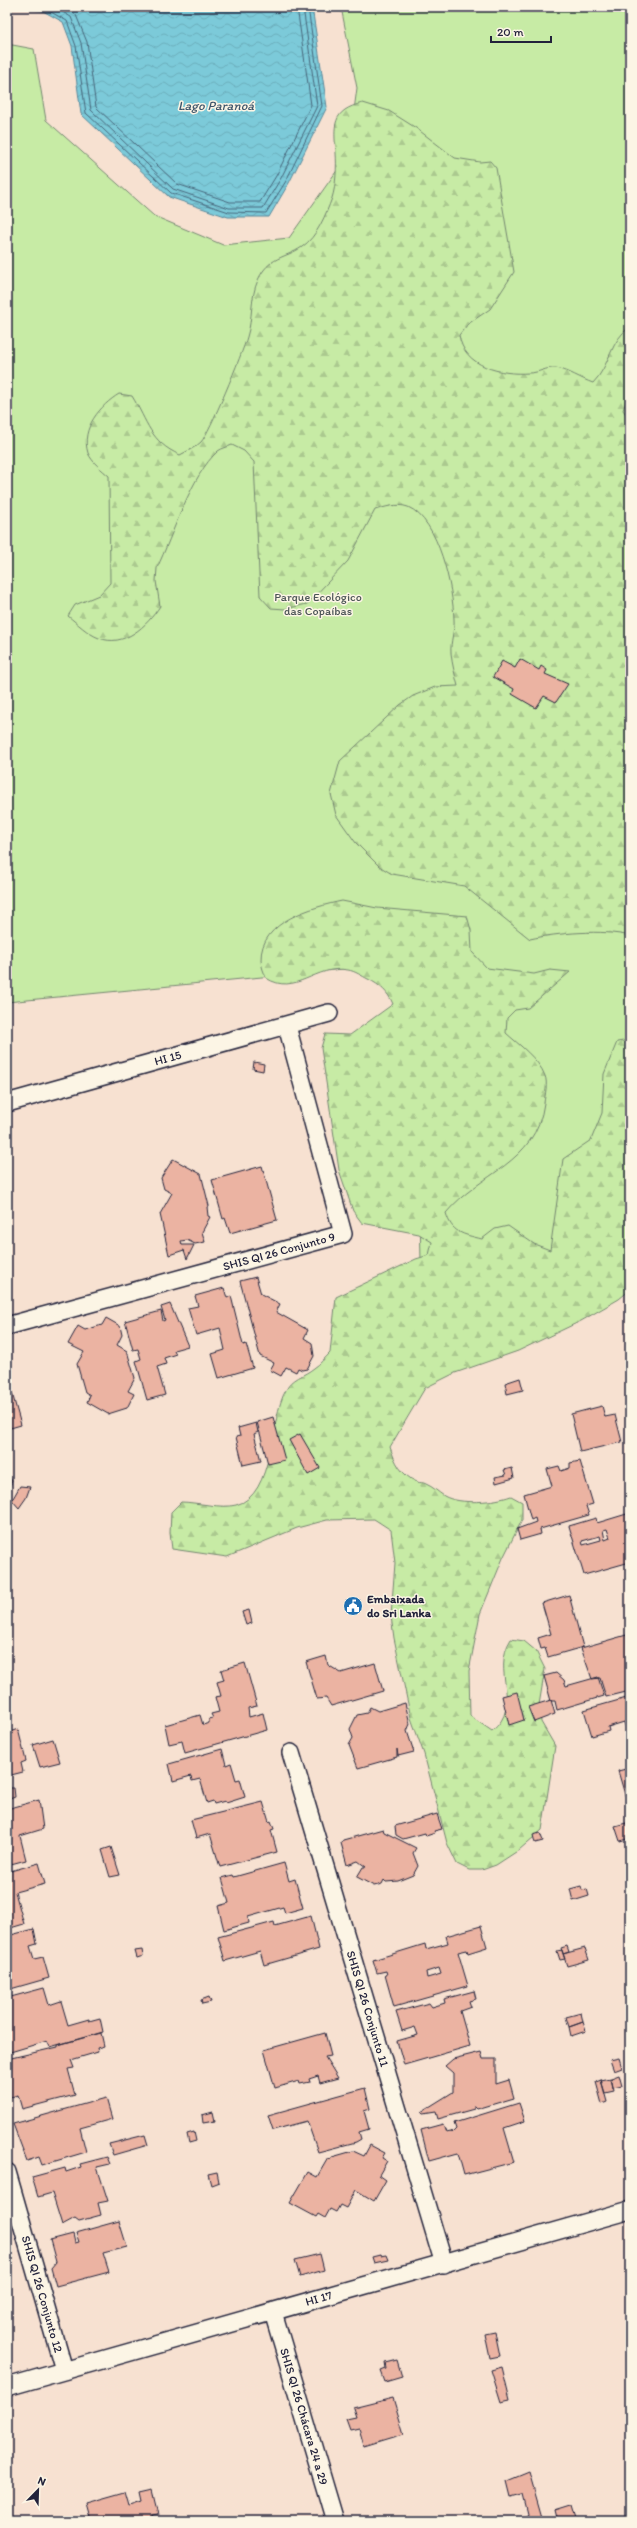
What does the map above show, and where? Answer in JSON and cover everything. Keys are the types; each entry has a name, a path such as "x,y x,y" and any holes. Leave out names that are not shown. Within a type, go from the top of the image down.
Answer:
{"street":[{"name":"HI 15","path":"7,1103 330,1013"},
{"name":"SHIS QI 26 Conjunto 9","path":"7,1326 343,1234 287,1026"},
{"name":"SHIS QI 26 Conjunto 11","path":"291,1753 444,2264"},
{"name":"SHIS QI 26 Conjunto 12","path":"7,2172 64,2370"},
{"name":"HI 17","path":"7,2387 630,2210"},
{"name":"SHIS QI 26 Chácara 24 a 29","path":"273,2312 334,2521"}],"green space":[{"name":"Parque Ecológico das Copaíbas","path":"341,7 630,7 630,1269 422,1311 415,962 7,1002 7,44 34,49 46,120 154,216 223,245 289,238 348,155 357,88"},
{"path":"363,103 389,111 416,128 455,158 480,162 490,161 496,168 514,272 490,309 468,324 459,335 462,346 468,355 476,362 485,367 496,370 518,373 533,373 549,368 556,368 593,383 603,369 618,339 623,332 630,327 630,390 623,410 630,420 630,936 594,932 553,935 530,939 464,886 392,874 379,866 356,843 336,815 331,794 340,761 400,705 413,696 435,687 458,686 451,653 454,619 451,591 447,574 436,540 428,526 419,514 408,507 395,505 375,510 348,561 307,604 285,609 271,608 260,596 254,462 244,451 232,445 218,451 208,462 199,475 183,506 157,568 156,581 160,606 142,628 126,638 108,640 91,634 68,616 75,605 99,595 110,583 109,476 92,460 88,453 86,444 87,435 94,418 105,404 119,394 132,396 151,430 162,444 170,450 180,455 194,448 201,442 218,409 244,345 249,330 255,287 258,280 267,266 277,259 302,247 317,231 327,211 334,188 336,176 335,127 337,120 345,110"},
{"path":"342,901 377,908 467,916 471,930 472,952 487,968 534,974 550,970 570,972 528,1008 515,1010 507,1018 506,1033 533,1058 545,1076 546,1086 544,1103 539,1124 530,1140 518,1154 505,1166 460,1199 446,1213 451,1225 463,1234 482,1239 495,1229 508,1226 534,1244 550,1250 563,1159 591,1140 602,1113 604,1074 617,1042 630,1040 630,1290 619,1299 581,1321 518,1351 455,1373 425,1388 390,1447 399,1468 407,1476 417,1482 429,1485 444,1496 451,1499 478,1502 496,1500 511,1496 522,1502 522,1520 503,1558 480,1614 469,1671 470,1716 492,1731 501,1721 506,1710 507,1699 504,1676 505,1651 511,1639 524,1641 536,1651 545,1669 539,1705 541,1722 555,1746 542,1830 519,1850 496,1865 482,1870 469,1870 457,1864 447,1843 424,1754 411,1718 394,1638 391,1616 395,1563 391,1530 374,1519 327,1520 297,1528 227,1557 172,1549 170,1533 171,1512 181,1502 224,1506 236,1505 249,1498 258,1487 269,1455 276,1419 286,1390 295,1380 310,1371 330,1353 336,1297 416,1259 429,1255 432,1242 419,1234 362,1223 353,1211 339,1170 321,1048 325,1034 350,1035 393,1004 391,1000 386,992 376,984 348,970 336,969 325,971 296,982 287,984 277,983 266,978 261,960 263,947 269,935 279,926 290,918 303,912"}],"water":[{"name":"Lago Paranoá","path":"21,7 312,7 327,107 289,183 269,217 228,217 169,197 81,114 72,46 63,22 43,11"}],"building":[{"path":"520,659 539,670 541,666 547,670 545,674 568,684 556,702 544,696 536,708 512,694 514,689 493,677 502,661 515,668"},
{"path":"254,1062 264,1064 263,1071 253,1069"},
{"path":"173,1159 201,1174 209,1206 207,1207 208,1216 210,1217 202,1232 205,1242 195,1244 187,1240 181,1241 182,1245 194,1245 187,1259 184,1250 169,1255 160,1214 172,1193 164,1189 161,1178"},
{"path":"262,1166 277,1220 230,1233 225,1218 223,1219 212,1180"},
{"path":"256,1277 261,1294 280,1304 276,1312 308,1330 304,1338 312,1343 314,1356 307,1369 302,1370 298,1368 296,1372 286,1367 281,1376 270,1370 274,1363 260,1356 240,1281"},
{"path":"224,1288 227,1298 231,1296 243,1345 246,1344 253,1368 219,1378 212,1354 225,1350 220,1328 196,1335 188,1308 198,1306 195,1296"},
{"path":"170,1304 188,1346 174,1350 176,1354 164,1358 166,1364 157,1367 165,1395 147,1400 136,1361 141,1359 138,1349 133,1350 125,1321 161,1311 163,1321 165,1320 161,1307"},
{"path":"106,1318 120,1326 122,1335 117,1345 127,1351 135,1378 128,1391 134,1394 127,1408 108,1414 87,1402 90,1395 85,1392 77,1364 84,1352 68,1344 78,1326 85,1330 102,1325"},
{"path":"7,1375 21,1425 7,1429"},
{"path":"520,1378 523,1390 507,1394 505,1383"},
{"path":"602,1406 605,1417 615,1415 622,1442 580,1452 571,1414"},
{"path":"273,1417 285,1460 268,1464 257,1422"},
{"path":"256,1423 258,1432 254,1434 261,1461 243,1465 236,1437 240,1436 238,1428"},
{"path":"300,1434 320,1468 308,1475 289,1440"},
{"path":"580,1461 593,1504 586,1506 589,1515 540,1529 541,1534 520,1540 517,1529 536,1522 535,1518 531,1520 524,1494 552,1486 547,1469 559,1466 561,1471 570,1468 570,1463"},
{"path":"512,1468 514,1478 496,1483 495,1477 506,1475 504,1470"},
{"path":"7,1474 12,1481 7,1493"},
{"path":"20,1486 30,1487 26,1498 19,1508 12,1500"},
{"path":"630,1513 630,1562 584,1575 569,1526 596,1518 597,1523","holes":["607,1529 610,1538 605,1540 603,1530","600,1536 601,1540 583,1545 582,1541"]},
{"path":"569,1595 583,1647 548,1657 545,1648 541,1649 538,1638 551,1634 542,1603"},
{"path":"249,1610 252,1623 246,1625 242,1612"},
{"path":"630,1634 630,1691 606,1697 600,1678 592,1679 581,1648"},
{"path":"326,1656 328,1665 341,1673 375,1663 383,1691 331,1706 326,1698 317,1699 306,1662"},
{"path":"245,1663 257,1706 248,1708 249,1717 263,1713 267,1730 185,1753 182,1741 169,1744 165,1725 200,1715 203,1725 209,1723 209,1719 213,1718 211,1714 219,1712 215,1697 221,1696 217,1682 224,1680 221,1670"},
{"path":"556,1673 564,1680 566,1686 598,1677 604,1696 557,1710 555,1701 551,1701 544,1676"},
{"path":"517,1692 524,1720 509,1725 502,1696"},
{"path":"630,1697 630,1742 624,1722 608,1727 609,1731 592,1736 584,1710"},
{"path":"551,1700 555,1714 534,1722 528,1707"},
{"path":"405,1703 410,1724 407,1731 414,1752 398,1756 397,1749 397,1757 358,1768 349,1745 353,1738 350,1729 357,1715 367,1713 370,1707 378,1711"},
{"path":"18,1729 26,1761 21,1763 23,1772 7,1776 7,1733"},
{"path":"53,1739 60,1762 40,1767 33,1745"},
{"path":"222,1749 226,1765 231,1763 236,1780 240,1779 245,1797 226,1803 225,1801 214,1804 213,1801 207,1803 200,1779 192,1781 191,1776 173,1781 169,1764"},
{"path":"630,1768 630,1805 628,1805 618,1771"},
{"path":"7,1788 14,1788 15,1797 7,1800"},
{"path":"39,1800 43,1829 20,1836 26,1860 7,1865 7,1809"},
{"path":"263,1802 269,1822 271,1821 274,1829 271,1830 277,1852 220,1867 210,1834 196,1838 191,1820"},
{"path":"437,1814 442,1829 434,1831 435,1833 426,1836 425,1833 403,1839 396,1835 395,1826"},
{"path":"630,1822 630,1838 620,1841 615,1826"},
{"path":"383,1829 384,1832 416,1848 413,1853 418,1866 413,1875 398,1881 386,1882 384,1880 382,1884 374,1886 357,1877 363,1867 366,1867 358,1861 347,1865 341,1843 343,1840"},
{"path":"540,1833 543,1841 535,1843 533,1835"},
{"path":"111,1847 120,1875 110,1877 102,1850"},
{"path":"39,1863 45,1884 15,1892 24,1924 7,1929 7,1872"},
{"path":"284,1863 289,1881 295,1879 303,1908 285,1913 283,1907 248,1917 249,1923 224,1930 218,1906 229,1903 222,1878 233,1875 234,1877"},
{"path":"581,1886 582,1890 587,1889 589,1896 573,1901 570,1889"},
{"path":"311,1916 319,1949 264,1965 260,1951 225,1961 218,1937 274,1922 275,1926"},
{"path":"481,1926 487,1947 468,1953 467,1950 458,1952 468,1986 394,2007 385,1975 387,1975 386,1971 377,1973 373,1960 425,1944 426,1949 448,1943 446,1936","holes":["439,1968 441,1974 427,1978 426,1972"]},
{"path":"34,1929 37,1944 30,1946 34,1959 43,1957 49,1978 7,1990 7,1936"},
{"path":"567,1946 569,1952 563,1954 561,1948"},
{"path":"585,1948 589,1960 567,1966 563,1954"},
{"path":"142,1950 143,1956 137,1958 135,1951"},
{"path":"562,1950 565,1959 560,1960 557,1951"},
{"path":"44,1988 49,2005 61,2001 68,2025 89,2019 89,2021 100,2018 103,2032 50,2047 47,2041 7,2053 7,1998"},
{"path":"474,1991 476,1999 469,2001 471,2007 460,2011 470,2046 404,2065 397,2041 418,2035 415,2027 402,2031 396,2012 429,2003 432,2007 445,2003 444,1999"},
{"path":"209,1997 211,2002 202,2004 201,2000"},
{"path":"581,2013 583,2022 569,2027 566,2017"},
{"path":"583,2022 586,2031 571,2036 569,2027"},
{"path":"101,2033 104,2046 97,2048 98,2052 71,2060 74,2068 68,2069 75,2095 22,2109 18,2095 7,2098 7,2059 58,2047 58,2045"},
{"path":"325,2033 331,2056 325,2057 338,2078 320,2083 318,2076 309,2079 310,2082 300,2084 299,2081 275,2088 264,2050"},
{"path":"481,2052 483,2059 496,2059 496,2084 509,2080 514,2098 477,2109 474,2106 474,2109 438,2119 436,2112 423,2114 421,2112 453,2092 453,2073 445,2066 453,2059"},
{"path":"619,2058 622,2068 614,2071 610,2060"},
{"path":"619,2075 622,2086 613,2088 611,2078"},
{"path":"611,2078 614,2091 605,2093 601,2080"},
{"path":"601,2080 607,2102 602,2104 596,2082"},
{"path":"365,2088 370,2109 364,2111 369,2129 359,2132 361,2139 356,2142 318,2152 307,2121 273,2130 268,2115"},
{"path":"106,2098 112,2119 80,2128 86,2152 42,2165 39,2157 27,2161 13,2124"},
{"path":"519,2103 525,2121 504,2128 514,2162 464,2175 458,2153 429,2161 421,2130 443,2124 446,2132 451,2131 452,2133 456,2129 454,2123"},
{"path":"213,2112 215,2121 203,2123 202,2115"},
{"path":"194,2132 196,2141 189,2143 187,2134"},
{"path":"145,2135 148,2145 113,2155 109,2144"},
{"path":"370,2145 385,2153 382,2158 387,2161 379,2175 386,2180 374,2201 356,2190 346,2208 340,2205 336,2212 330,2209 325,2218 318,2214 316,2217 290,2203 308,2172 317,2177 328,2158 330,2160 332,2157 353,2151 364,2156"},
{"path":"107,2157 110,2164 97,2167 108,2201 98,2203 101,2215 79,2221 75,2218 62,2225 52,2193 38,2197 32,2177 65,2168 66,2172 81,2167 80,2164"},
{"path":"217,2172 219,2182 211,2185 208,2174"},
{"path":"119,2221 127,2247 103,2253 109,2272 56,2286 51,2268 56,2262 50,2240 73,2234 75,2243 79,2242 76,2233"},
{"path":"320,2254 324,2270 300,2277 295,2260"},
{"path":"386,2255 388,2260 374,2263 372,2257"},
{"path":"495,2332 500,2356 490,2358 485,2334"},
{"path":"397,2360 402,2377 385,2382 381,2371 386,2369 385,2363"},
{"path":"502,2367 510,2400 501,2402 491,2370"},
{"path":"393,2398 404,2434 364,2446 359,2428 350,2430 346,2419 356,2417 353,2408"},
{"path":"529,2472 543,2521 524,2521 527,2514 522,2494 511,2497 507,2481"},
{"path":"152,2490 158,2515 152,2516 153,2521 91,2521 86,2503 125,2492 129,2506 141,2502 139,2493"},
{"path":"572,2504 577,2521 559,2521 556,2509"}],"place":[{"name":"Embaixada do Sri Lanka","path":"353,1606"}]}
